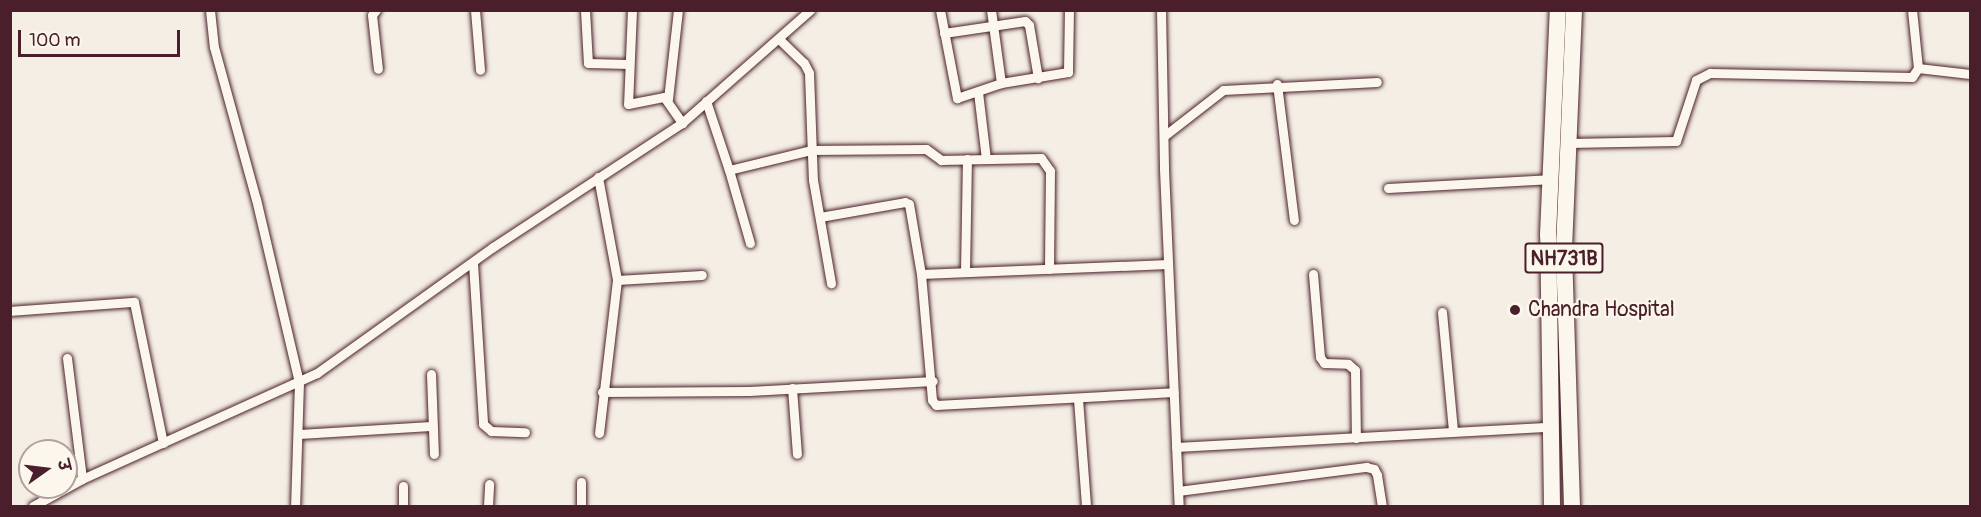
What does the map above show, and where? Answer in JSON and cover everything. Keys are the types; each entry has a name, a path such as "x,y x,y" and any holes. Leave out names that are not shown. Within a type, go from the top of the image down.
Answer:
{"highway":[{"path":"1552,507 1549,427 1548,235 1553,179 1558,10"},
{"name":"NH731B","path":"1572,507 1564,249 1574,10"}],"street":[{"path":"210,10 214,47 256,199 298,382 299,434 295,507"},
{"path":"376,10 372,15 378,69"},
{"path":"475,10 480,70"},
{"path":"585,10 588,63 628,64"},
{"path":"632,10 628,104 633,106 659,96 668,99"},
{"path":"678,10 668,99 682,123"},
{"path":"33,507 82,479 317,373 598,177 682,123 780,40 810,10"},
{"path":"940,10 955,95 963,98 1001,83 1068,72 1069,10"},
{"path":"991,10 1001,83"},
{"path":"1161,10 1168,264 1179,507"},
{"path":"1569,143 1676,141 1696,80 1710,73 1893,79 1912,77 1918,68 1912,10"},
{"path":"944,33 1028,22 1038,78"},
{"path":"780,40 804,63 809,73 811,150 831,283"},
{"path":"1918,68 1971,74"},
{"path":"1164,136 1217,92 1277,84 1377,82"},
{"path":"1277,84 1294,220"},
{"path":"978,92 986,159"},
{"path":"706,101 750,243"},
{"path":"729,170 811,150 926,149 936,159 1041,158 1048,163 1049,269"},
{"path":"965,272 967,159"},
{"path":"598,177 617,280 602,392 599,433"},
{"path":"1388,188 1553,179"},
{"path":"820,218 905,202 911,210 933,381 932,400 936,405 1174,392"},
{"path":"473,263 483,424 491,431 525,432"},
{"path":"921,274 1168,264"},
{"path":"1314,274 1320,357 1327,365 1348,364 1355,370 1356,438"},
{"path":"617,280 702,275"},
{"path":"10,311 134,302 163,443"},
{"path":"1442,312 1453,431"},
{"path":"67,358 82,479"},
{"path":"431,374 431,426 434,454"},
{"path":"602,392 792,388 933,381"},
{"path":"792,388 797,454"},
{"path":"1078,399 1086,507"},
{"path":"299,434 431,426"},
{"path":"1176,447 1549,427"},
{"path":"1178,491 1366,467 1374,469 1377,475 1382,507"},
{"path":"581,482 581,507"},
{"path":"488,507 489,483"},
{"path":"403,486 403,507"}],"place":[{"name":"Chandra Hospital","path":"1515,310"}]}
